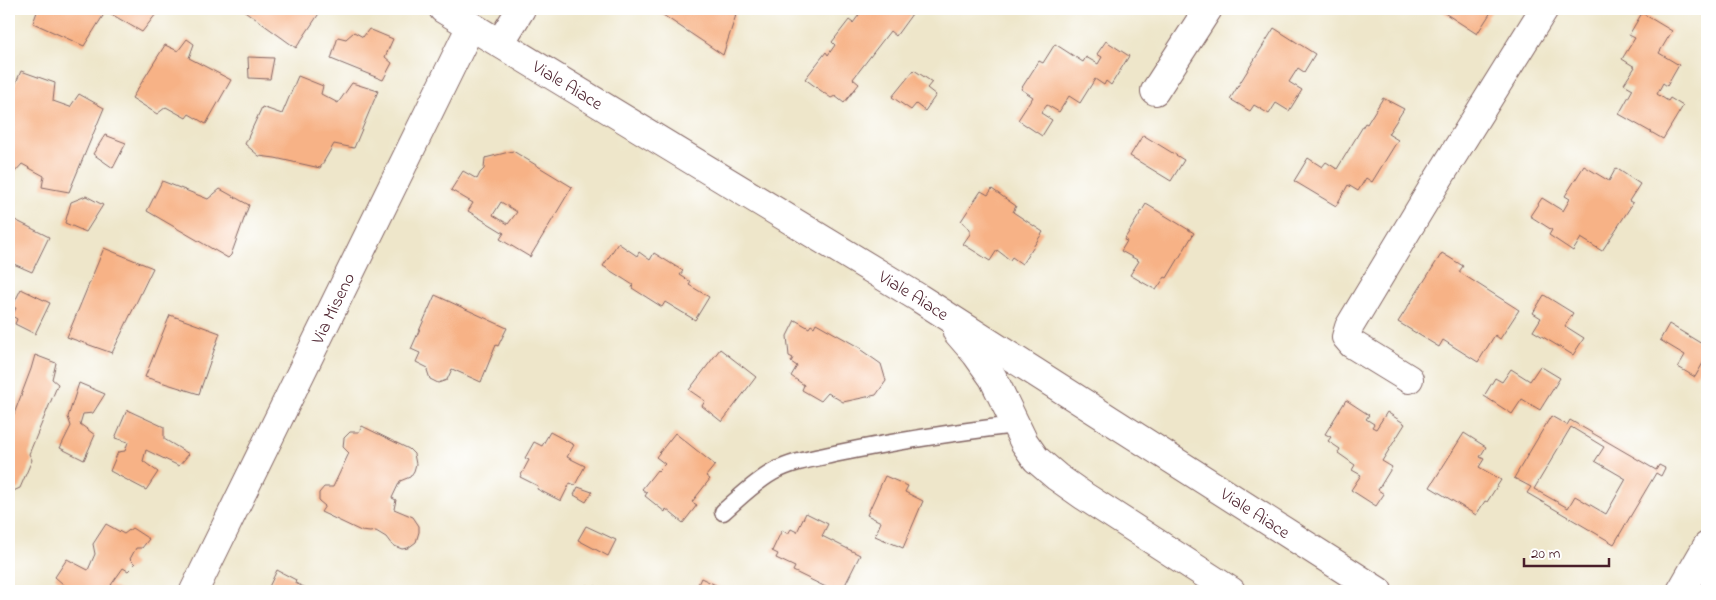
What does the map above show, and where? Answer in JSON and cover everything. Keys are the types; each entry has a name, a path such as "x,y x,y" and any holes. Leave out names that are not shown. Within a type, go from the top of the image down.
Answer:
{"street":[{"name":"Viale Aiace","path":"443,9 919,298 1378,591"},
{"path":"500,43 521,9"},
{"path":"1155,91 1208,9"},
{"path":"1409,379 1352,344 1346,337 1349,327 1544,9"},
{"name":"Via Miseno","path":"194,591 471,26"},
{"path":"919,298 956,332 976,354 993,378 1024,442 1036,459 1084,496 1231,591"},
{"path":"1681,591 1707,546"}],"lane":[{"path":"723,512 746,492 774,472 796,463 946,434 1015,425"}],"building":[{"path":"38,9 153,9 156,14 142,32 106,11 84,46 33,23"},
{"path":"242,9 322,9 296,48"},
{"path":"654,9 728,9 736,15 723,55"},
{"path":"857,9 905,9 912,14 896,36 890,31 853,79 859,84 844,103 835,96 831,98 805,79 826,52 828,55 835,45 832,42 849,20 853,23 861,12"},
{"path":"1446,9 1493,9 1477,34 1443,12"},
{"path":"1642,13 1672,31 1659,53 1679,65 1667,86 1663,83 1657,94 1668,101 1670,98 1683,106 1663,139 1619,114 1633,89 1624,84 1635,67 1622,59 1635,38 1629,35"},
{"path":"1274,28 1315,54 1304,72 1298,68 1289,82 1302,90 1289,111 1276,103 1269,114 1254,105 1250,111 1230,99"},
{"path":"369,29 393,39 385,57 392,63 383,80 331,59 338,37 346,39 354,32 363,37"},
{"path":"187,39 194,44 189,58 231,80 206,124 189,114 186,118 166,107 157,114 132,98 165,45 178,51"},
{"path":"1106,41 1129,56 1111,85 1106,81 1104,85 1095,79 1080,103 1069,96 1059,112 1047,105 1041,113 1052,120 1042,136 1018,120 1033,97 1021,89 1039,61 1043,63 1055,44 1083,62 1086,57 1098,64 1102,57 1097,54"},
{"path":"248,57 274,58 270,79 249,78"},
{"path":"914,70 932,82 927,88 936,95 925,111 916,104 911,110 892,97"},
{"path":"21,71 55,83 53,101 70,107 79,94 104,108 69,192 42,187 44,176 22,164 14,173 9,171 9,99"},
{"path":"298,76 323,86 321,94 338,103 352,83 378,91 354,148 334,144 320,168 259,156 245,144 262,107 282,114"},
{"path":"1383,98 1404,109 1388,134 1398,140 1372,182 1366,178 1358,191 1348,185 1336,206 1294,181 1308,158 1322,167 1326,162 1337,169 1365,123 1367,124"},
{"path":"105,135 126,143 113,168 93,154"},
{"path":"1143,135 1184,160 1171,181 1130,156"},
{"path":"513,151 572,187 530,257 500,239 504,233 468,211 473,203 451,190 463,171 477,179 484,169 485,158","holes":["501,202 517,212 508,224 493,215"]},
{"path":"1584,166 1609,181 1616,168 1640,184 1629,201 1633,203 1602,251 1581,238 1573,251 1549,235 1552,230 1530,216 1542,198 1563,211 1570,199 1565,196"},
{"path":"162,181 208,199 220,189 249,205 231,255 228,258 147,211"},
{"path":"992,189 1016,206 1013,212 1043,232 1022,264 1012,257 1010,260 997,250 990,261 963,244 970,234 970,229 961,221 981,191 988,195"},
{"path":"86,196 103,205 86,232 65,223 71,202"},
{"path":"1146,204 1194,233 1167,278 1165,277 1156,290 1130,275 1139,261 1121,251 1127,241 1124,240"},
{"path":"9,217 49,237 32,272 9,262"},
{"path":"618,243 637,256 639,252 650,260 654,253 683,271 680,275 691,282 689,285 709,297 695,320 665,302 662,307 632,288 633,285 603,266"},
{"path":"104,248 153,268 112,353 67,337"},
{"path":"1442,253 1463,266 1459,272 1519,310 1500,339 1495,335 1478,362 1443,340 1439,347 1398,322"},
{"path":"21,289 50,303 35,334 15,324 17,319 12,316 16,308 12,307"},
{"path":"435,295 507,328 498,346 496,345 481,382 452,369 447,380 438,383 430,379 428,368 416,362 420,353 411,349"},
{"path":"1544,295 1573,313 1565,326 1584,338 1573,355 1533,331 1541,318 1533,313"},
{"path":"170,315 220,333 199,394 145,377"},
{"path":"795,320 809,328 811,325 814,327 816,323 862,349 881,364 886,381 876,395 843,402 828,393 821,401 802,390 804,385 791,376 797,366 791,362 793,358 789,356 787,336"},
{"path":"1669,324 1707,347 1707,356 1695,377 1678,367 1685,355 1660,340"},
{"path":"720,349 756,377 722,422 702,406 705,401 689,390"},
{"path":"35,355 56,363 52,379 58,384 29,454 32,460 20,488 11,492 9,498 9,414 14,414"},
{"path":"1540,366 1560,378 1540,410 1522,399 1512,414 1484,396 1495,378 1502,382 1511,369 1530,381"},
{"path":"79,383 105,394 93,413 83,414 80,424 95,435 84,460 60,448 71,426 68,417"},
{"path":"1346,400 1369,415 1366,419 1374,424 1372,427 1376,429 1387,412 1405,424 1382,461 1392,467 1378,490 1384,494 1376,506 1351,490 1361,475 1352,470 1355,465 1338,453 1340,449 1328,441 1331,437 1325,434"},
{"path":"127,410 164,427 164,439 189,454 179,466 146,450 143,461 158,472 146,490 110,471 118,452 125,451 128,442 115,438"},
{"path":"1551,416 1567,425 1570,420 1656,470 1659,465 1665,468 1661,476 1656,473 1614,544 1527,493 1531,487 1514,478","holes":["1571,427 1604,447 1595,461 1626,479 1606,514 1575,496 1568,508 1534,489"]},
{"path":"362,426 409,449 414,454 416,464 414,471 410,477 400,481 392,498 396,500 394,509 413,517 419,526 416,542 408,548 402,549 392,545 386,537 376,531 361,531 321,512 325,506 319,501 319,493 324,487 333,487 349,453 343,447 344,438 350,432 359,432"},
{"path":"550,432 574,445 567,457 585,466 575,485 570,483 561,501 537,489 538,486 520,477 529,460 525,458 534,442 542,446"},
{"path":"675,433 715,465 706,476 710,479 692,502 697,505 683,523 666,509 665,512 645,496 647,493 642,489 657,470 665,464 656,457"},
{"path":"1464,433 1486,447 1480,457 1484,459 1479,467 1501,480 1476,515 1430,487"},
{"path":"885,476 908,486 905,492 923,501 903,548 875,536 881,522 867,515"},
{"path":"578,487 592,492 586,502 574,495"},
{"path":"806,513 828,524 822,536 860,555 842,591 834,591 793,571 795,567 776,558 778,554 772,551 782,530 788,534 791,529 797,532"},
{"path":"106,524 124,534 132,528 149,539 142,548 136,548 130,559 135,564 128,571 123,568 111,585 120,591 71,591 55,577 67,559 88,570 95,554 93,544"},
{"path":"586,526 616,540 608,556 578,540"},
{"path":"277,570 296,580 295,583 313,591 267,591"},
{"path":"701,578 728,591 695,591"},
{"path":"586,585 593,589 595,586 607,591 583,591"}]}
